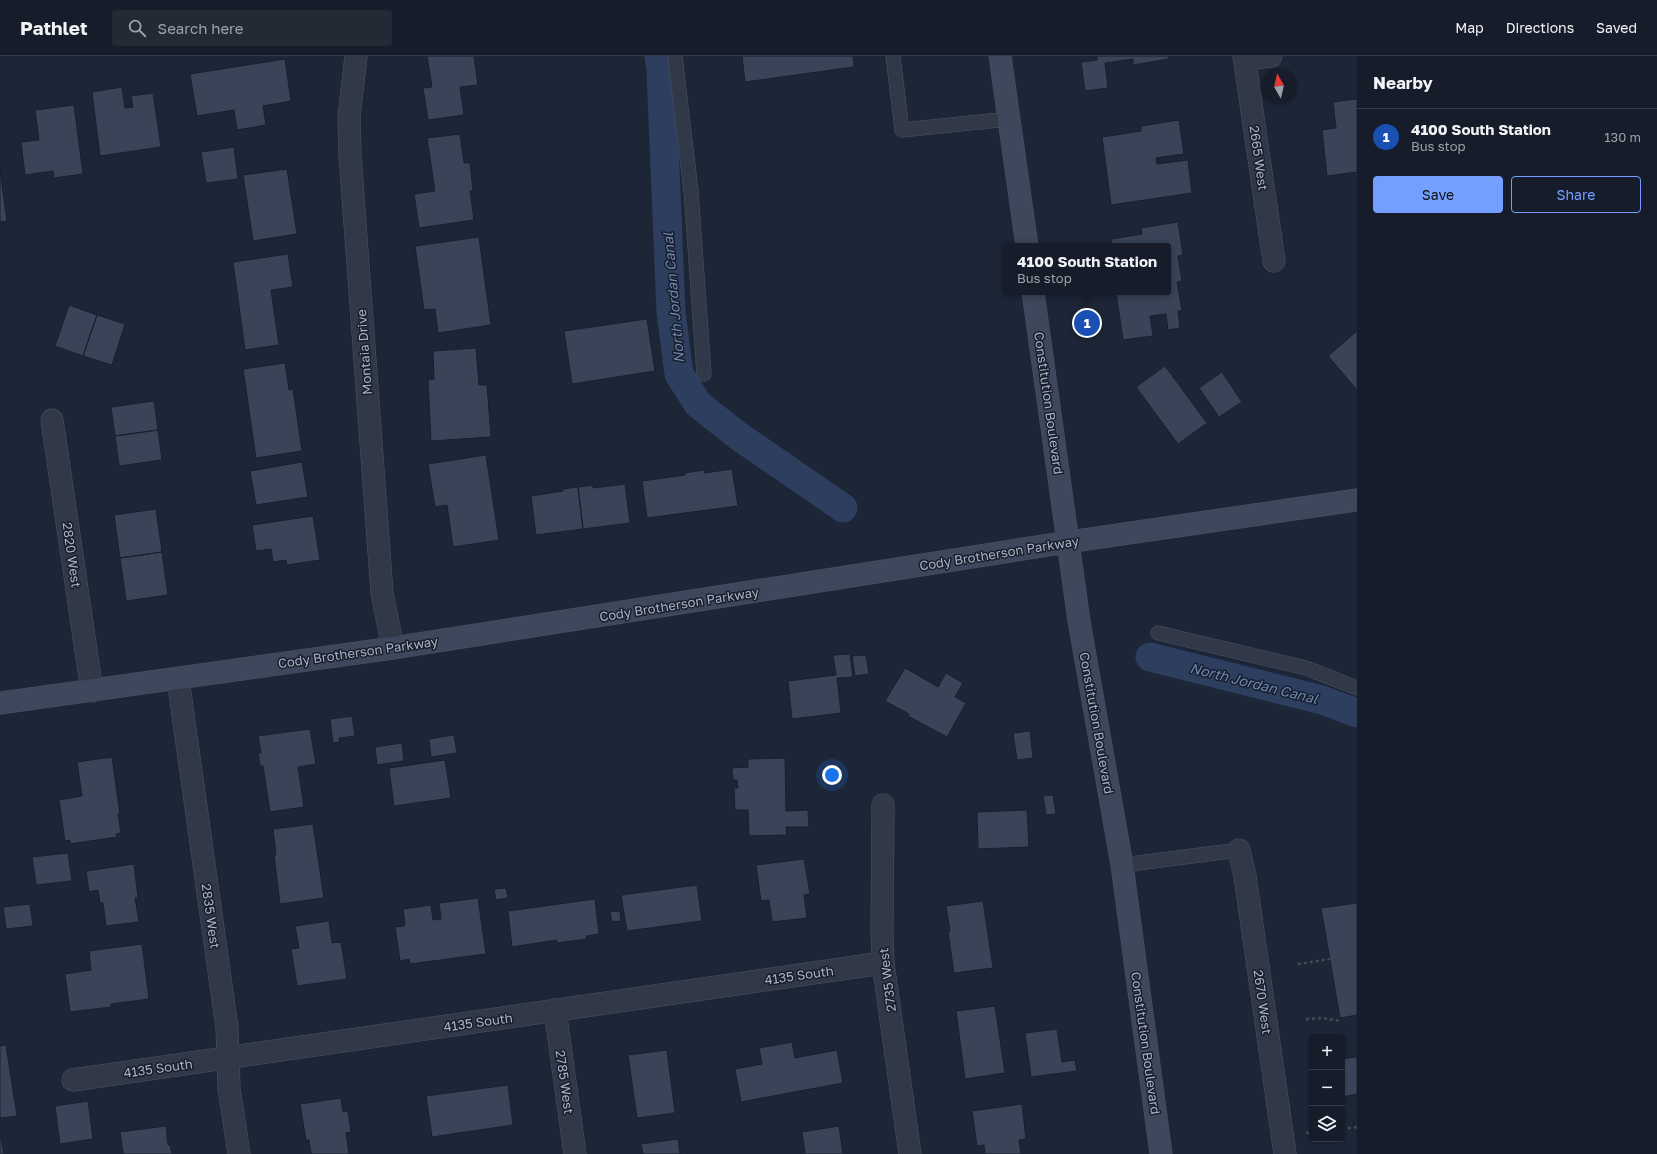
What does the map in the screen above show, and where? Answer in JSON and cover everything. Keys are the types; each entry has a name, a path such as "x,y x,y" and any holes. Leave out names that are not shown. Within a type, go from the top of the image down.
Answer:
{"main road":[{"path":"1000,56 1027,243"},
{"name":"Constitution Boulevard","path":"1033,295 1079,621 1122,865 1161,1154"},
{"name":"Cody Brotherson Parkway","path":"0,703 393,648 1068,542 1357,500"}],"street":[{"name":"Montaia Drive","path":"356,56 349,118 350,155 382,593 393,648"},
{"path":"1245,58 1271,56"},
{"name":"2665 West","path":"1245,58 1274,261"},
{"name":"2820 West","path":"52,420 92,691"},
{"name":"2835 West","path":"178,679 227,1028 229,1088 239,1154"},
{"name":"2735 West","path":"882,805 883,963 910,1154"},
{"name":"2670 West","path":"1239,850 1246,884 1285,1154"},
{"name":"4135 South","path":"73,1080 883,963"},
{"name":"2785 West","path":"555,1010 575,1154"}],"lane":[{"path":"675,56 691,191 704,374"},
{"path":"893,56 902,130 1009,119"},
{"path":"1158,633 1306,668 1357,688"},
{"path":"1122,865 1239,850"}],"path":[{"path":"1298,964 1330,959"},
{"path":"1306,1019 1323,1018 1341,1021"},
{"path":"1345,1129 1357,1127"}],"building":[{"path":"427,56 474,56 478,85 460,87 464,115 428,120 423,88 432,87"},
{"path":"742,56 853,56 854,67 745,82"},
{"path":"1097,56 1168,56 1169,59 1133,65 1133,59 1105,63 1108,88 1085,91 1081,62 1097,60"},
{"path":"285,59 291,101 263,106 266,125 237,130 234,110 197,116 190,74"},
{"path":"122,87 125,108 133,107 131,96 153,93 161,147 100,156 92,92"},
{"path":"1357,99 1357,172 1327,176 1322,130 1336,128 1333,102"},
{"path":"74,105 83,174 54,178 53,171 25,175 21,142 39,140 35,110"},
{"path":"1179,120 1184,154 1156,158 1157,164 1188,160 1192,193 1111,205 1102,137 1141,131 1141,126"},
{"path":"460,134 464,163 470,163 473,191 470,191 474,220 419,228 414,194 435,191 427,138"},
{"path":"234,147 238,179 206,183 201,152"},
{"path":"287,169 297,234 253,241 243,175"},
{"path":"0,170 7,221 0,222"},
{"path":"1178,222 1183,255 1178,256 1182,281 1177,282 1182,311 1178,311 1180,328 1168,330 1166,314 1150,316 1153,336 1123,340 1116,295 1171,295 1171,243 1112,243 1111,239 1142,234 1141,228"},
{"path":"479,237 491,325 438,333 435,309 424,310 415,246"},
{"path":"288,254 293,287 271,290 279,345 245,350 233,262"},
{"path":"69,305 97,315 83,356 55,346"},
{"path":"97,315 125,324 112,365 83,356"},
{"path":"647,319 655,371 572,384 564,331"},
{"path":"1357,331 1357,390 1328,356"},
{"path":"476,348 479,385 487,385 491,437 431,441 428,380 434,379 433,351"},
{"path":"285,363 289,390 293,389 302,451 256,458 243,369"},
{"path":"1165,366 1207,423 1178,444 1136,387"},
{"path":"1222,372 1242,402 1219,417 1199,388"},
{"path":"154,401 158,430 115,436 111,407"},
{"path":"158,430 162,460 119,466 115,436"},
{"path":"486,455 499,540 453,547 447,505 435,507 428,464"},
{"path":"302,462 308,497 256,505 250,471"},
{"path":"732,469 738,506 647,518 642,481 685,475 685,473 704,470 705,473"},
{"path":"625,484 630,523 583,529 578,487 593,485 593,488"},
{"path":"578,487 583,529 536,535 531,496"},
{"path":"156,509 162,552 120,558 114,515"},
{"path":"313,516 320,560 287,565 286,560 273,562 271,549 256,551 252,525"},
{"path":"162,552 168,595 126,601 120,558"},
{"path":"850,654 853,677 837,678 841,713 792,719 788,681 836,675 833,655"},
{"path":"866,655 869,674 855,676 852,656"},
{"path":"905,668 938,687 946,673 963,683 955,697 966,703 947,737 908,716 909,714 885,701"},
{"path":"352,716 355,736 339,738 340,742 333,743 330,719"},
{"path":"310,729 316,764 298,767 304,807 270,812 263,766 260,766 258,753 261,753 258,736"},
{"path":"1030,731 1033,758 1017,760 1013,733"},
{"path":"454,735 457,753 431,757 429,739"},
{"path":"402,743 404,761 377,765 375,747"},
{"path":"112,757 120,814 118,814 121,833 116,834 117,837 70,844 70,840 65,841 59,800 82,796 77,762"},
{"path":"785,758 786,811 808,810 809,827 786,827 787,835 749,836 748,810 735,810 734,788 738,788 737,780 733,780 732,768 748,767 748,759"},
{"path":"445,760 451,798 394,806 389,768"},
{"path":"1053,795 1056,814 1046,815 1043,796"},
{"path":"1027,810 1029,847 978,849 977,812"},
{"path":"313,824 324,898 280,904 274,855 276,855 273,829"},
{"path":"68,853 72,881 36,885 32,857"},
{"path":"804,859 810,894 804,895 807,918 772,922 769,900 761,901 756,865"},
{"path":"134,864 138,898 135,898 139,922 106,926 103,903 100,903 98,890 89,892 86,871"},
{"path":"697,885 702,921 627,931 621,895"},
{"path":"506,888 508,898 496,900 494,889"},
{"path":"478,898 486,954 410,964 409,959 400,961 395,927 404,926 405,924 403,909 431,905 433,920 441,919 439,903"},
{"path":"595,899 599,934 586,936 587,939 557,943 557,940 512,947 508,911"},
{"path":"983,901 993,968 954,973 946,906"},
{"path":"1357,903 1357,1015 1340,1018 1321,908"},
{"path":"30,904 33,926 6,929 3,907"},
{"path":"620,911 621,921 612,922 610,912"},
{"path":"329,921 332,943 341,942 347,979 297,986 291,949 299,948 295,926"},
{"path":"142,944 149,999 111,1004 111,1007 70,1012 65,974 91,970 89,951"},
{"path":"995,1006 1005,1073 965,1079 956,1011"},
{"path":"1057,1029 1062,1062 1075,1060 1077,1071 1031,1077 1025,1033"},
{"path":"792,1042 795,1058 837,1050 843,1083 741,1102 735,1069 762,1064 759,1048"},
{"path":"6,1045 17,1116 0,1118 0,1046"},
{"path":"667,1050 675,1113 637,1118 628,1055"},
{"path":"1357,1057 1357,1094 1345,1096 1345,1070 1345,1059"},
{"path":"508,1085 513,1125 432,1137 426,1096"},
{"path":"341,1098 343,1112 348,1111 351,1132 346,1133 349,1154 311,1154 309,1140 306,1140 300,1104"},
{"path":"88,1101 93,1139 60,1144 55,1106"},
{"path":"1022,1104 1026,1139 1019,1140 1021,1154 985,1154 984,1145 977,1146 972,1111"},
{"path":"166,1126 168,1145 170,1145 172,1154 123,1154 120,1132"},
{"path":"839,1126 843,1154 805,1154 802,1132"},
{"path":"1,1137 4,1154 0,1154"},
{"path":"678,1139 680,1154 643,1154 641,1144"}],"waterway":[{"name":"North Jordan Canal","path":"659,56 661,71 671,312 679,374 698,404 737,435 843,508"},
{"name":"North Jordan Canal","path":"1150,657 1322,700 1357,713"}],"place":[{"name":"4100 South Station","path":"1087,323"}]}
